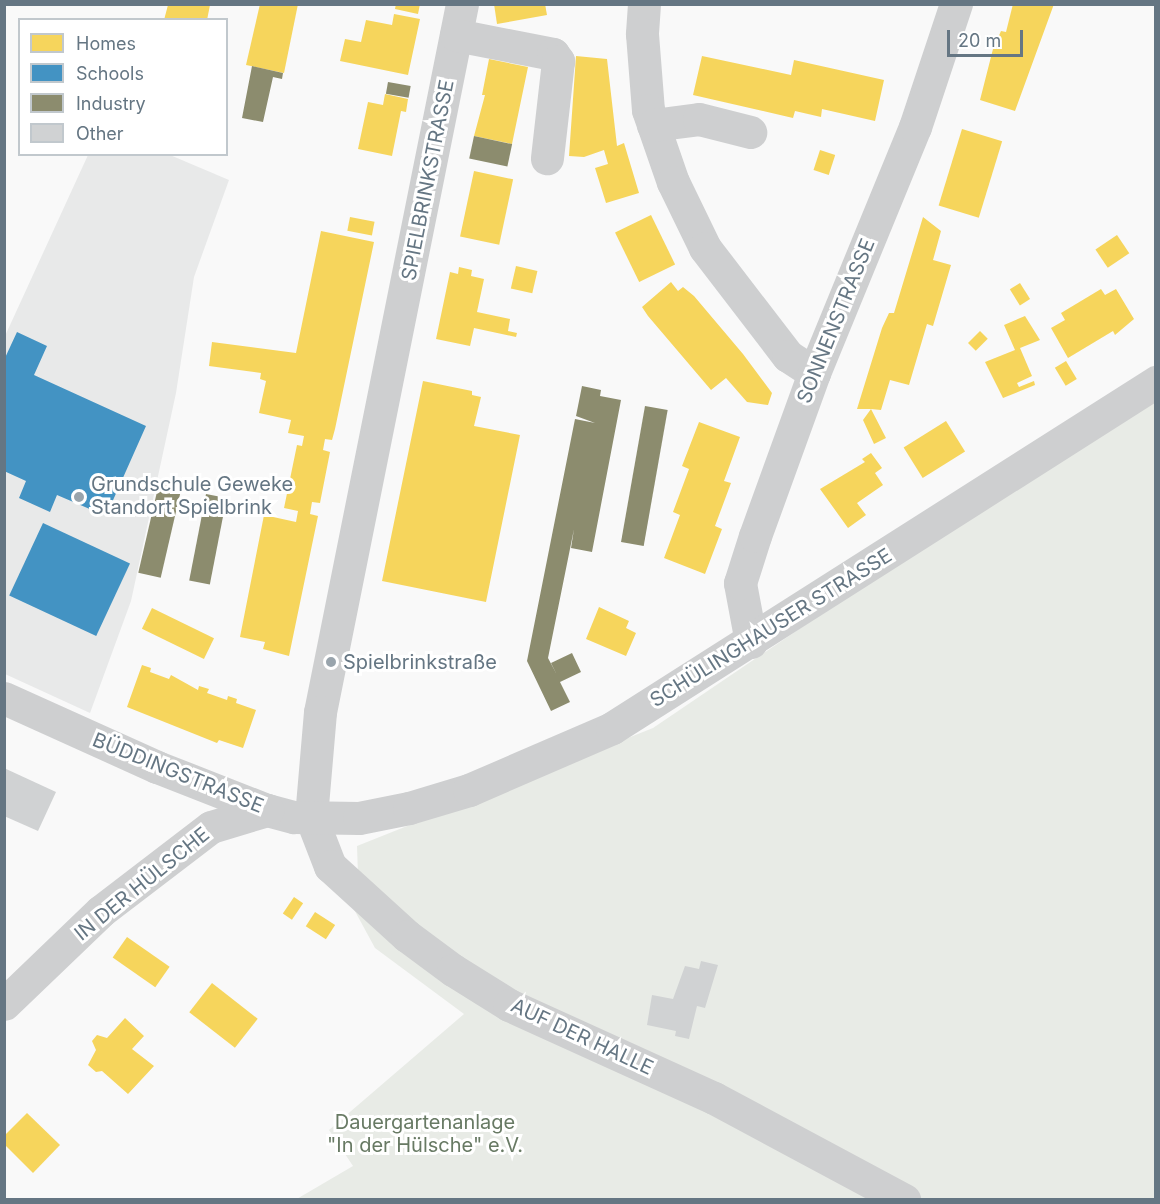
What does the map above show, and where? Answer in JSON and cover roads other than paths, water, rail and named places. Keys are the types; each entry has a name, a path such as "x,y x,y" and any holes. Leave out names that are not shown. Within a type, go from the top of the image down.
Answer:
{"street":[{"path":"644,4 642,34 648,110 673,182 705,248 788,356 814,374"},
{"name":"SONNENSTRASSE","path":"751,642 740,583 814,374 915,127 956,4"},
{"path":"459,20 553,54 558,61 547,158"},
{"name":"SPIELBRINKSTRASSE","path":"311,817 320,712 459,20"},
{"path":"653,125 699,119 750,132"},
{"name":"SCHÜLINGHAUSER STRASSE","path":"359,818 469,790 612,728 751,642 1155,382"},
{"name":"BÜDDINGSTRASSE","path":"4,698 157,767 267,810 311,817 359,818"},
{"name":"IN DER HÜLSCHE","path":"4,1004 101,911 210,827 267,810"},
{"name":"AUF DER HALLE","path":"311,817 330,866 407,936 453,970 509,1005 714,1098 904,1200"}],"place":[{"name":"Grundschule Geweke Standort Spielbrink","path":"79,497"},
{"name":"Spielbrinkstraße","path":"331,662"}],"park label":[{"name":"Dauergartenanlage \"In der Hülsche\" e.V.","path":"425,1134"}]}
